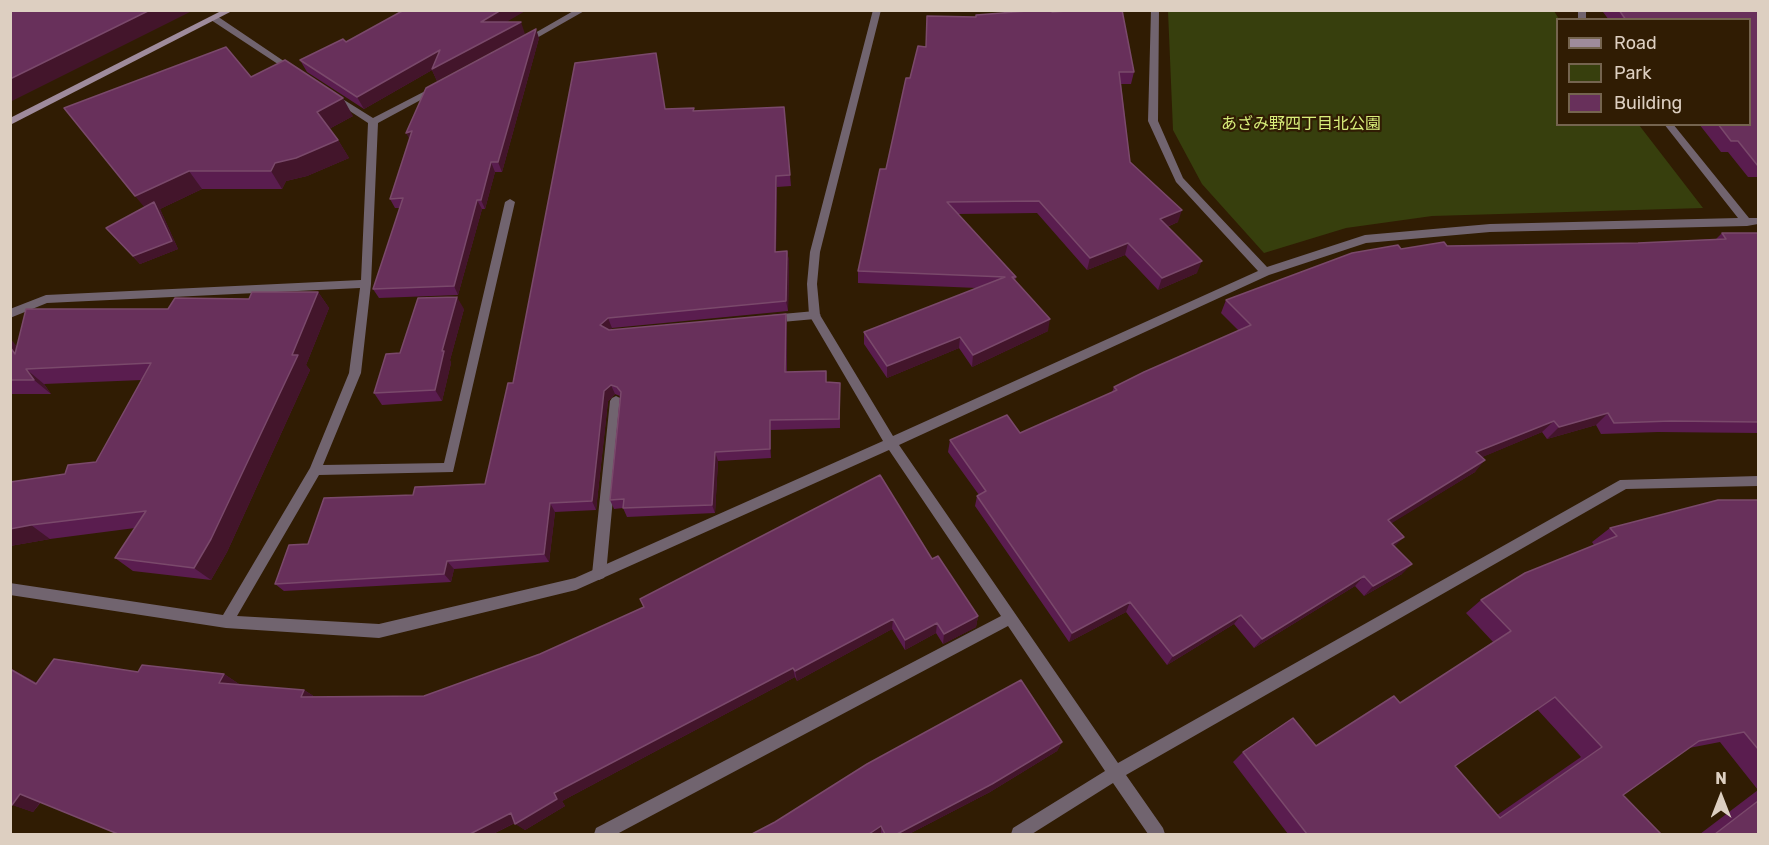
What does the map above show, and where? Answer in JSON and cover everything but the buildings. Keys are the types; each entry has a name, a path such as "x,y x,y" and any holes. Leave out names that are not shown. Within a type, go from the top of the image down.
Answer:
{"street":[{"path":"10,122 230,10"},
{"path":"519,44 582,10"},
{"path":"877,10 816,252 812,284 815,315 891,443 1157,834"},
{"path":"1155,10 1153,121 1179,180 1265,272"},
{"path":"213,18 303,77"},
{"path":"373,122 446,83"},
{"path":"323,90 373,122"},
{"path":"226,622 315,470 355,374 366,284 373,122"},
{"path":"1670,126 1753,222"},
{"path":"315,470 449,468 510,202"},
{"path":"10,589 226,622 379,631 576,584 1265,272 1365,240 1490,228 1753,222"},
{"path":"10,314 45,299 366,284"},
{"path":"759,320 815,315"},
{"path":"599,574 616,401"},
{"path":"1019,834 1115,773 1624,484 1758,481"},
{"path":"602,834 1010,618"}],"green space":[{"name":"あざみ野四丁目北公園","path":"1168,11 1554,11 1558,18 1556,18 1556,126 1640,126 1703,208 1432,216 1346,228 1264,253 1202,184 1173,130"}]}
